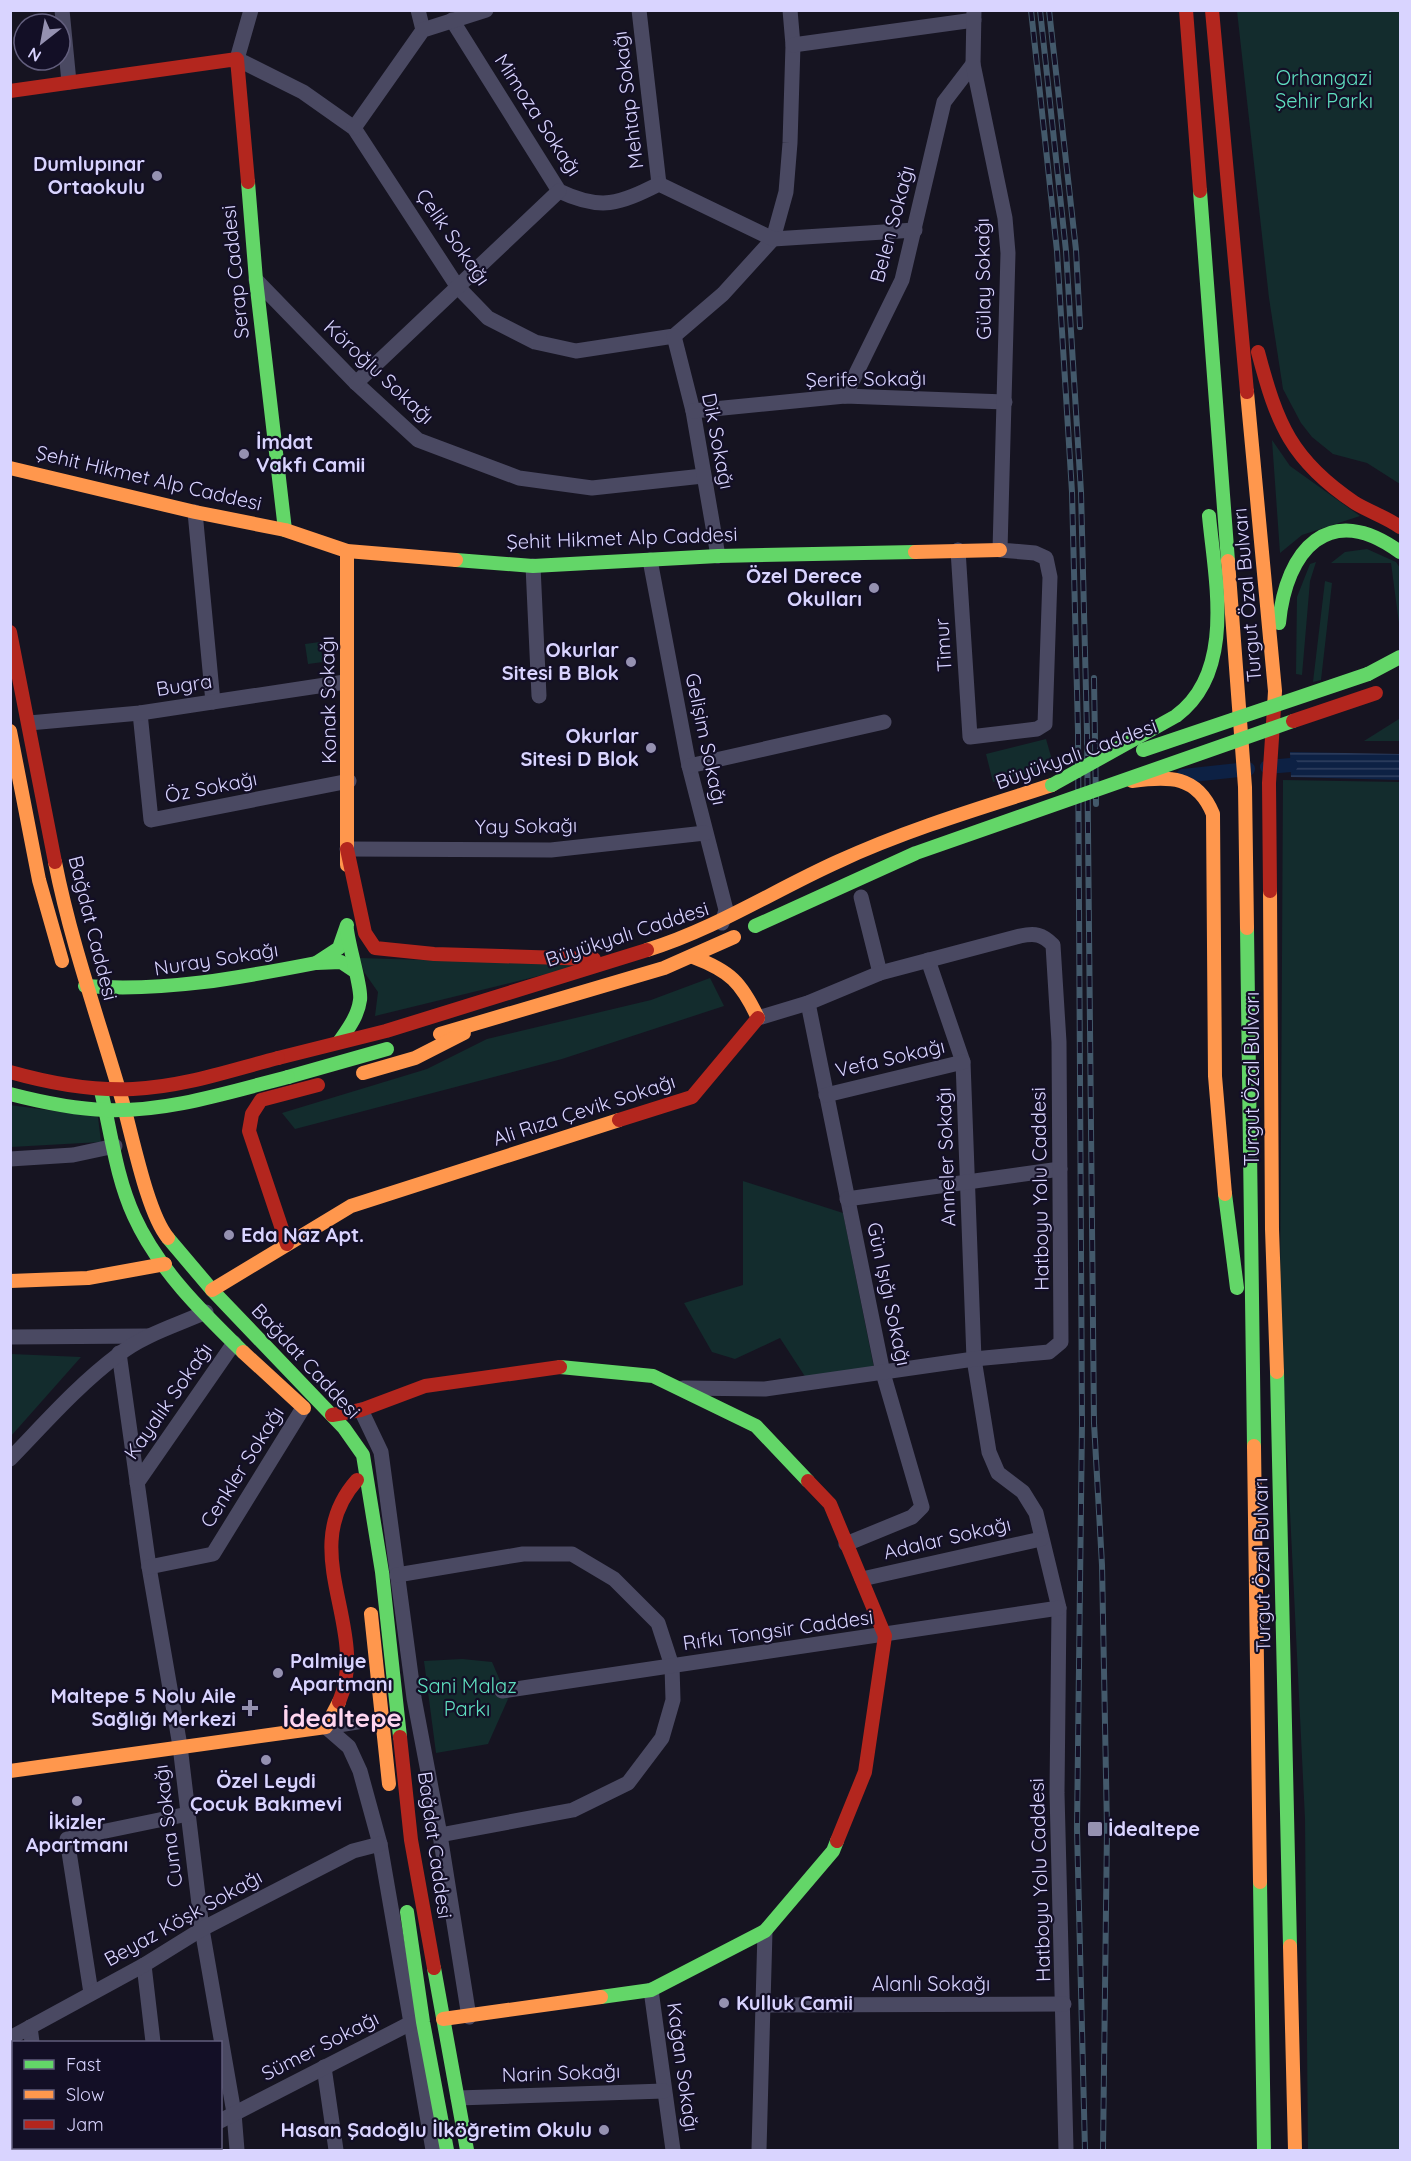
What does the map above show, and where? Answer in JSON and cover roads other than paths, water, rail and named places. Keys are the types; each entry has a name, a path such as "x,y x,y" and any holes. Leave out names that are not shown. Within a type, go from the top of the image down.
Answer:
{"main road":[{"name":"Turgut Özal Bulvarı","path":"1186,10 1245,787 1264,2151"},
{"name":"Turgut Özal Bulvarı","path":"1212,10 1240,293 1275,691 1269,783 1272,1229 1280,1438 1295,2151"},
{"path":"10,91 237,59"},
{"name":"Serap Caddesi","path":"237,59 256,280 285,530"},
{"path":"1204,225 1201,381 1205,448"},
{"path":"1240,293 1276,418 1299,458 1335,489 1401,527"},
{"name":"Şehit Hikmet Alp Caddesi","path":"10,468 195,512 285,530 347,551 533,566 718,556 1000,550"},
{"path":"1052,785 1172,719 1190,705 1208,678 1216,653 1215,589 1208,510"},
{"path":"1275,691 1280,611 1287,579 1301,553 1314,541 1344,531 1361,531 1401,552"},
{"name":"Konak Sokağı","path":"347,551 345,682 349,781 347,849"},
{"name":"Bağdat Caddesi","path":"10,632 57,871 86,986 122,1099 147,1190 164,1233 212,1290 332,1415 363,1455 387,1606 411,1840 467,2151"},
{"name":"Büyükyalı Caddesi","path":"10,1072 62,1082 132,1089 187,1081 386,1031 685,938 722,924 836,863 897,836 1052,785 1147,749 1368,674 1401,657"},
{"path":"1121,783 1391,686"},
{"name":"Bağdat Caddesi","path":"10,730 14,770 39,880 65,970"},
{"path":"1121,783 1158,777 1193,784 1210,802 1213,814 1215,1076 1229,1234 1253,1390"},
{"name":"Büyükyalı Caddesi","path":"10,1094 60,1104 120,1110 194,1100 288,1077 481,1022 693,957 755,926 916,853 1121,783"},
{"path":"339,1041 359,1011 361,998 353,970 347,930 347,849"},
{"path":"347,849 365,933 375,948 384,951 434,954 617,960"},
{"path":"316,963 334,953 347,930"},
{"path":"693,957 724,968 742,984 758,1018"},
{"path":"316,963 341,963 353,970"},
{"name":"Nuray Sokağı","path":"86,986 128,991 201,986 316,963"},
{"name":"Ali Rıza Çevik Sokağı","path":"212,1290 351,1206 692,1097 758,1018"},
{"path":"350,1077 405,1062 448,1044 481,1022"},
{"name":"Bağdat Caddesi","path":"95,1071 134,1216 165,1264 206,1312 234,1343 315,1421"},
{"path":"287,1244 249,1131 251,1117 261,1100 328,1083"},
{"path":"10,1281 70,1281 114,1277 165,1264"},
{"path":"332,1415 361,1410 425,1386 555,1366 653,1376 756,1426 830,1504 885,1635 865,1772 833,1851 765,1931 651,1990 442,2019"},
{"path":"350,1464 357,1480 361,1530"},
{"path":"10,1771 326,1727 344,1688 348,1667 332,1546 332,1521 341,1498 357,1480"},
{"name":"Bağdat Caddesi","path":"370,1605 391,1797"},
{"name":"Bağdat Caddesi","path":"405,1899 416,2023 447,2151"}],"street":[{"path":"63,10 69,82"},
{"name":"Serap Caddesi","path":"237,59 251,10"},
{"path":"418,10 423,30"},
{"path":"237,59 303,92 354,128 423,30 486,10"},
{"name":"Mehtap Sokağı","path":"639,10 659,184"},
{"path":"674,336 723,294 773,239 786,192 793,45 790,10"},
{"path":"793,45 974,15"},
{"name":"Gülay Sokağı","path":"974,15 973,64 1005,218 1008,253 1000,550"},
{"name":"Mimoza Sokağı","path":"452,20 559,191 581,201 603,205 630,199 659,184"},
{"name":"Belen Sokağı","path":"845,396 902,280 944,102 973,64"},
{"name":"Çelik Sokağı","path":"354,128 457,286 488,318 509,331 552,347 576,351 674,336"},
{"path":"659,184 773,239 915,230"},
{"path":"356,384 559,191"},
{"name":"Köroğlu Sokağı","path":"256,280 356,384 418,440 519,478 592,488 703,476"},
{"name":"Dik Sokağı","path":"674,336 693,411 718,556"},
{"name":"Şerife Sokağı","path":"693,411 845,396 1005,402"},
{"path":"195,512 213,702"},
{"name":"Timur","path":"958,550 970,738 1037,729 1046,724 1050,577"},
{"name":"Şehit Hikmet Alp Caddesi","path":"1000,550 1035,553 1046,558 1050,577"},
{"name":"Gelişim Sokağı","path":"650,560 689,766 726,910 722,924"},
{"path":"533,566 540,696"},
{"name":"Bugra","path":"29,723 140,713 345,682"},
{"name":"Öz Sokağı","path":"140,713 151,820 349,781"},
{"path":"689,766 884,722"},
{"name":"Yay Sokağı","path":"347,849 550,850 705,833"},
{"path":"861,897 880,973"},
{"name":"Hatboyu Yolu Caddesi","path":"927,960 1035,933 1045,937 1053,945 1059,1042 1061,1342 1049,1352 974,1359"},
{"path":"758,1018 808,1003 880,973 927,960"},
{"name":"Anneler Sokağı","path":"927,960 963,1062 974,1359 989,1452 998,1473 1023,1492 1036,1513 1041,1539"},
{"name":"Gün Işığı Sokağı","path":"808,1003 883,1373 922,1507 912,1517 846,1544"},
{"name":"Vefa Sokağı","path":"826,1095 963,1062"},
{"path":"10,1159 73,1155 115,1146"},
{"path":"847,1199 1060,1169"},
{"path":"10,1459 83,1385 119,1353 149,1336 206,1312"},
{"path":"10,1337 149,1336"},
{"name":"Kayalık Sokağı","path":"137,1483 234,1343"},
{"name":"Cuma Sokağı","path":"119,1353 148,1567 180,1746 217,2041"},
{"path":"677,1388 765,1389 974,1359"},
{"name":"Cenkler Sokağı","path":"148,1567 213,1554 303,1408"},
{"path":"361,1410 381,1452 415,1706 440,1835 469,2017"},
{"name":"Hatboyu Yolu Caddesi","path":"1041,1539 1059,1608 1058,1793 1066,2151"},
{"name":"Adalar Sokağı","path":"862,1579 1041,1539"},
{"path":"397,1575 523,1554 572,1554 614,1579 658,1623 672,1666 673,1700 662,1738 628,1783 573,1810 440,1835"},
{"name":"Rıfkı Tongsir Caddesi","path":"502,1691 1059,1608"},
{"path":"326,1727 357,1722"},
{"path":"326,1727 349,1747 360,1771 380,1844 416,2023 433,2151"},
{"path":"90,1993 67,1839 188,1814"},
{"name":"Beyaz Köşk Sokağı","path":"10,2038 32,2035 90,1993 144,1965 202,1929 353,1851 380,1844"},
{"path":"759,2151 765,1931"},
{"path":"144,1965 153,2041"},
{"name":"Kağan Sokağı","path":"651,1990 673,2151"},
{"name":"Alanlı Sokağı","path":"763,2005 1064,2004"},
{"name":"Sümer Sokağı","path":"227,2117 416,2023 442,2019"},
{"path":"324,2067 336,2151"},
{"name":"Cuma Sokağı","path":"222,2079 227,2117 237,2151"},
{"name":"Narin Sokağı","path":"458,2098 664,2091"}],"water":[{"path":"1290,752 1400,754 1400,780 1291,777"}],"waterway":[{"path":"1267,767 1291,765"},
{"path":"1183,776 1248,769"}],"railway":[{"path":"1031,10 1057,251 1072,492 1078,731 1082,1423 1077,1829 1085,2150"},
{"path":"1040,10 1066,251 1081,492 1087,732 1094,1423 1102,1565 1107,1829 1103,2150"},
{"path":"1049,10 1076,250 1080,327"},
{"path":"1094,678 1096,804"}],"place":[{"name":"Dumlupınar Ortaokulu","path":"157,176"},
{"name":"İmdat Vakfı Camii","path":"244,454"},
{"name":"Özel Derece Okulları","path":"874,588"},
{"name":"Okurlar Sitesi B Blok","path":"631,662"},
{"name":"Okurlar Sitesi D Blok","path":"651,748"},
{"name":"Eda Naz Apt.","path":"229,1235"},
{"name":"Palmiye Apartmanı","path":"278,1673"},
{"name":"Maltepe 5 Nolu Aile Sağlığı Merkezi","path":"250,1708"},
{"name":"Özel Leydi Çocuk Bakımevi","path":"266,1760"},
{"name":"İkizler Apartmanı","path":"77,1801"},
{"name":"İdealtepe","path":"1095,1829"},
{"name":"Kulluk Camii","path":"724,2003"},
{"name":"Hasan Şadoğlu İlköğretim Okulu","path":"604,2130"}],"district":[{"name":"İdealtepe","path":"342,1718"}],"park label":[{"name":"Orhangazi Şehir Parkı","path":"1324,90"},
{"name":"Sani Malaz Parkı","path":"467,1698"}]}
